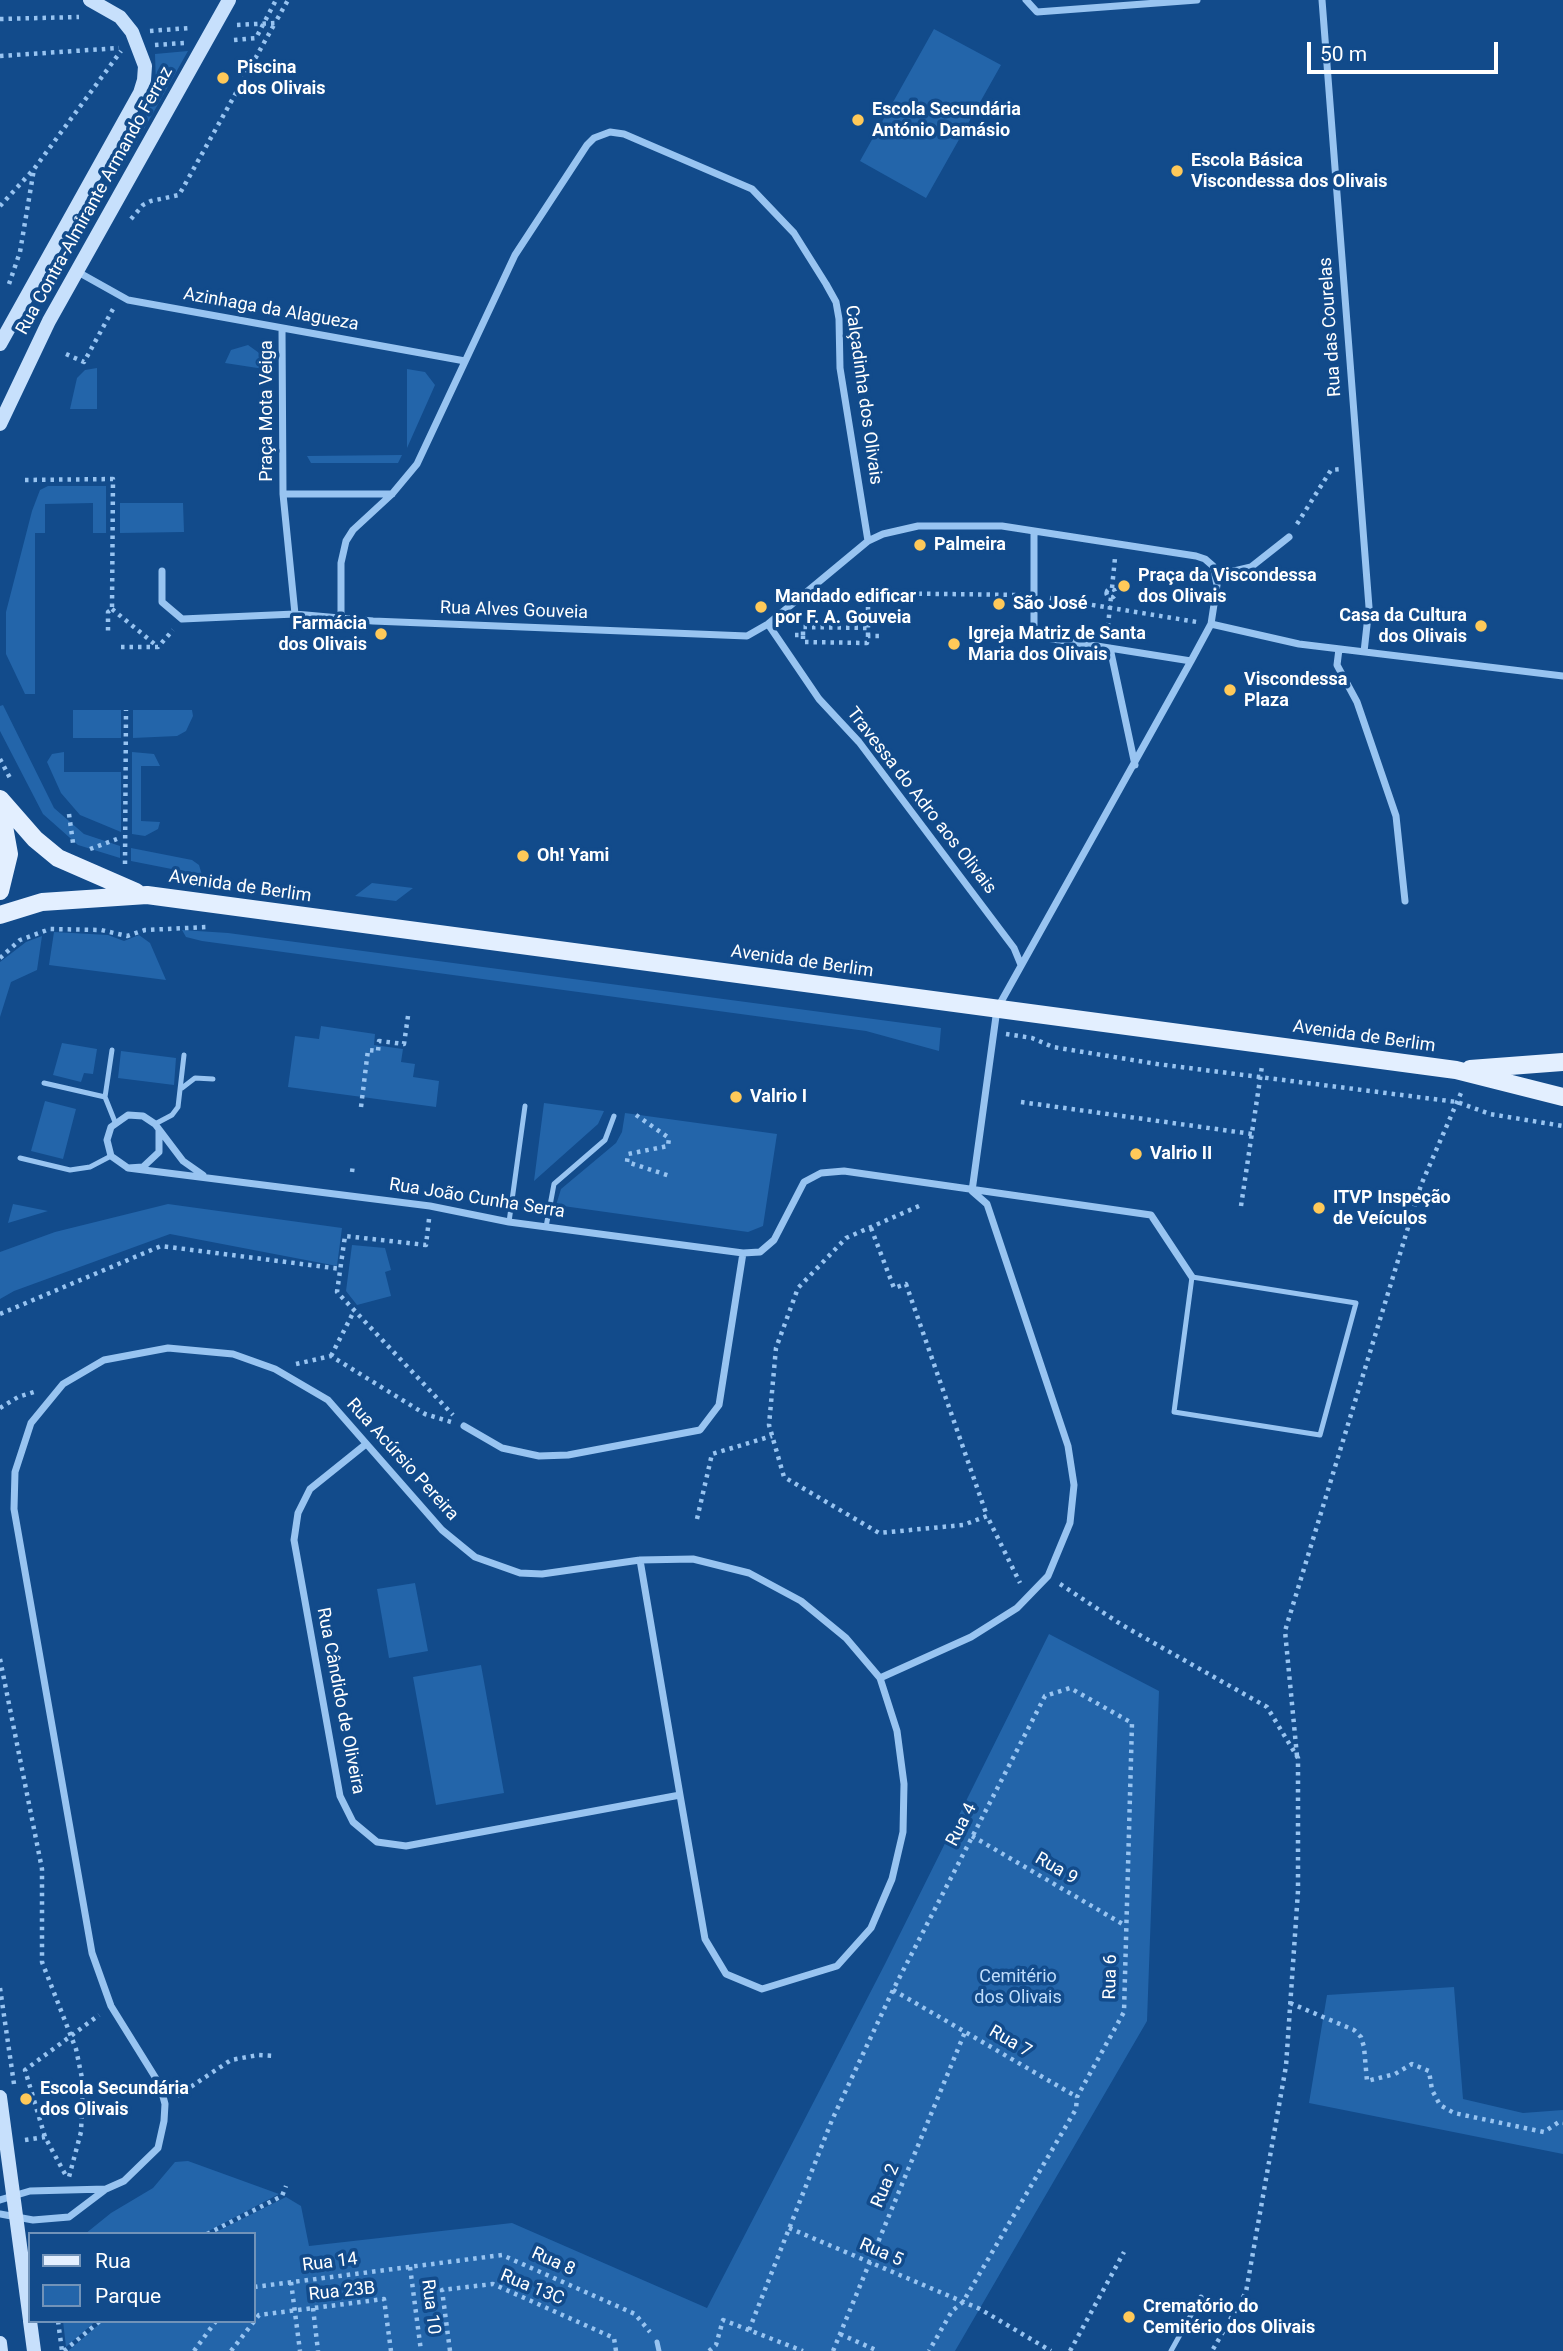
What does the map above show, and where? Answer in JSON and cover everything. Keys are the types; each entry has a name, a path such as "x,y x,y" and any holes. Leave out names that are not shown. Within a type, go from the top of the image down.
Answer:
{"main road":[{"name":"Rua Contra-Almirante Armando Ferraz","path":"0,344 140,93 144,80 145,66 132,32 120,17 90,0"},
{"name":"Rua Contra-Almirante Armando Ferraz","path":"0,424 39,339 229,0"},
{"path":"0,801 9,854 0,891"},
{"name":"Avenida de Berlim","path":"0,801 35,839 58,858 143,895"},
{"name":"Avenida de Berlim","path":"0,915 42,902 143,895 1456,1070 1563,1097"},
{"name":"Avenida de Berlim","path":"1456,1070 1562,1061"},
{"path":"0,2097 6,2197 16,2218 28,2305"},
{"path":"30,2323 34,2351"},
{"path":"0,2343 1,2351"}],"street":[{"path":"1026,0 1037,12 1197,0"},
{"name":"Rua das Courelas","path":"1322,0 1369,607 1364,652"},
{"name":"Calçadinha dos Olivais","path":"465,361 515,255 587,145 603,133 624,134 752,189 794,233 836,302 840,368 869,541"},
{"name":"Azinhaga da Alagueza","path":"78,272 128,300 465,361"},
{"name":"Praça Mota Veiga","path":"282,328 283,494 295,614"},
{"path":"341,618 341,563 346,541 353,530 393,494 417,464 465,361"},
{"name":"Praça Mota Veiga","path":"283,494 393,494"},
{"path":"869,541 898,529 918,526 1002,526 1196,556 1213,566 1217,575 1211,624 997,1009 972,1191"},
{"path":"1034,531 1034,636 1192,661"},
{"path":"1217,575 1251,567 1289,537"},
{"name":"Rua Alves Gouveia","path":"162,571 162,602 182,619 295,614 747,636 768,624 869,541"},
{"name":"Travessa do Adro aos Olivais","path":"768,624 820,699 859,742 1014,948 1021,965"},
{"path":"1211,624 1299,644 1563,676"},
{"path":"1108,648 1135,765"},
{"path":"1339,649 1338,665 1357,702 1396,816 1405,901"},
{"path":"111,1156 107,1140 115,1122 136,1114 157,1127 161,1145 155,1158 143,1167 128,1168"},
{"name":"Rua João Cunha Serra","path":"157,1127 183,1161 207,1177"},
{"name":"Rua João Cunha Serra","path":"111,1156 128,1168 430,1206 509,1222 743,1253"},
{"path":"464,1426 502,1448 539,1456 568,1455 700,1430 719,1405 743,1253 767,1248 780,1230 797,1190 811,1176 821,1173 844,1171 1151,1215 1192,1278"},
{"path":"880,1678 971,1637 1017,1608 1048,1576 1070,1523 1074,1485 1068,1446 987,1204 972,1191"},
{"name":"Rua Acúrsio Pereira","path":"165,2104 160,2085 111,2006 90,1940 14,1509 15,1472 31,1423 63,1384 104,1360 168,1348 233,1354 275,1369 328,1401 442,1530 475,1557 520,1573 542,1574 640,1560 693,1559 749,1573 801,1601 846,1638 880,1678 897,1731 904,1784 903,1832 892,1880 871,1928 837,1966 762,1989 726,1974 705,1939 680,1795"},
{"name":"Rua Cândido de Oliveira","path":"366,1444 310,1489 298,1513 294,1540 340,1796 354,1822 377,1842 406,1846 680,1795"},
{"path":"640,1560 680,1795"},
{"path":"0,2214 16,2218 69,2217 106,2189 124,2181 158,2148 165,2104"},
{"path":"6,2197 68,2188 106,2189"}],"lane":[{"path":"112,1050 105,1097 115,1122"},
{"path":"157,1127 175,1112 181,1089 184,1055"},
{"path":"181,1089 195,1078 214,1079"},
{"path":"44,1083 105,1097"},
{"path":"509,1222 524,1106"},
{"path":"546,1227 554,1184 605,1140 614,1116"},
{"path":"20,1158 71,1170 90,1167 111,1156"},
{"path":"1192,1278 1356,1303 1320,1435 1174,1412 1192,1278"},
{"path":"1171,2351 1201,2297"},
{"path":"657,2342 659,2351"}],"path":[{"path":"234,40 256,38 276,0"},
{"path":"129,223 143,205 179,195 288,0"},
{"path":"0,19 68,15 92,21"},
{"path":"239,25 275,23"},
{"path":"146,31 201,28"},
{"path":"152,45 192,43"},
{"path":"0,56 125,47 34,169 0,206"},
{"path":"8,286 20,252 34,169"},
{"path":"66,354 84,362 113,309"},
{"path":"1289,537 1331,470 1358,468"},
{"path":"25,480 113,479 112,609 108,612 108,634"},
{"path":"1108,648 1111,597 1107,591 1112,588 1116,544"},
{"path":"868,628 803,627 803,642 867,643 868,636 868,628 868,593 1034,596 1211,624"},
{"path":"981,595 981,604"},
{"path":"112,609 158,647"},
{"path":"121,647 158,647 173,630"},
{"path":"775,634 803,635"},
{"path":"868,636 881,636"},
{"path":"125,864 126,710"},
{"path":"69,814 74,847"},
{"path":"83,852 117,839"},
{"path":"0,958 20,940 50,929 101,929 127,936 140,931 183,926"},
{"path":"361,1108 368,1050 378,1051 379,1041 404,1044 408,1016"},
{"path":"1032,1038 1053,1047 1260,1079 1323,1083 1457,1102 1490,1114 1563,1126"},
{"path":"1241,1206 1262,1066"},
{"path":"1212,2351 1246,2292 1286,2066 1298,1891 1298,1758 1285,1631 1420,1185 1461,1093"},
{"path":"1021,1102 1252,1134"},
{"path":"636,1115 669,1138 668,1146 628,1154 627,1162 670,1176"},
{"path":"430,1206 426,1245 345,1236 337,1292 464,1426"},
{"path":"919,1206 846,1238 798,1288 776,1348 769,1425 784,1477 879,1533 963,1525 987,1516"},
{"path":"871,1228 894,1288 906,1284 987,1516 1021,1584"},
{"path":"0,1314 162,1246 341,1269"},
{"path":"331,1356 354,1311"},
{"path":"275,1369 331,1356 425,1414 464,1426"},
{"path":"697,1519 712,1454 772,1436"},
{"path":"1048,1576 1122,1625 1267,1707 1298,1758"},
{"path":"0,1659 42,1869 42,1962 71,2036 83,2083 81,2132 68,2180 45,2137 25,2070 71,2036 111,2006"},
{"name":"Rua 4","path":"749,2330 832,2120 893,1990 1045,1696 1070,1688"},
{"name":"Rua 6","path":"929,2351 952,2311 963,2302 1076,2109 1077,2097 1124,2012 1132,1723 1070,1688"},
{"name":"Rua 9","path":"972,1836 1126,1926"},
{"name":"Rua 7","path":"893,1990 1077,2097"},
{"path":"1290,2003 1354,2030 1361,2037 1367,2081 1395,2074 1412,2064 1429,2071 1432,2090 1440,2105 1454,2113 1544,2132 1559,2122 1563,2123"},
{"name":"Rua 2","path":"833,2351 965,2032"},
{"path":"165,2104 231,2060 258,2054 276,2056"},
{"path":"211,2232 282,2196 286,2186"},
{"name":"Rua 5","path":"789,2228 963,2302 1051,2351"},
{"path":"1070,2351 1124,2252"},
{"name":"Rua 8","path":"410,2267 502,2255 635,2314 657,2342"},
{"name":"Rua 14","path":"256,2287 410,2267"},
{"name":"Rua 10","path":"410,2267 421,2351"},
{"path":"291,2282 300,2351"},
{"name":"Rua 13C","path":"450,2351 442,2290 494,2284 614,2338 616,2351"},
{"name":"Rua 23B","path":"256,2319 259,2315 295,2308 384,2299 390,2351"},
{"path":"313,2308 318,2351"},
{"path":"709,2351 716,2344 723,2320 803,2351"},
{"path":"58,2323 63,2351 98,2323"},
{"path":"194,2351 215,2323"},
{"name":"Rua 23B","path":"231,2351 253,2323"},
{"path":"840,2334 878,2351"}],"green space":[{"path":"934,29 1001,65 926,198 860,161"},
{"path":"188,51 117,177 109,172 156,86 155,54"},
{"path":"248,345 262,355 264,369 225,363 231,350"},
{"path":"97,368 97,409 70,409 77,378 85,370"},
{"path":"407,369 425,372 435,385 407,448"},
{"path":"402,455 398,463 311,463 307,456"},
{"path":"48,486 106,486 106,533 93,533 93,503 45,504 45,533 35,533 35,694 25,694 6,654 6,612 32,511 40,490"},
{"path":"120,503 183,503 184,532 120,533"},
{"path":"3,705 54,808 84,834 120,846 120,858 78,845 43,814 0,731 0,706"},
{"path":"73,710 121,710 121,738 73,738"},
{"path":"133,710 192,710 193,716 186,731 177,736 133,738"},
{"path":"64,752 64,772 121,772 121,832 80,815 61,793 47,762 52,754"},
{"path":"132,752 154,754 160,766 141,766 141,821 160,822 158,829 145,836 132,834"},
{"path":"131,848 192,860 199,865 202,875 131,861"},
{"path":"372,883 413,888 396,901 355,896"},
{"path":"182,930 228,933 941,1028 939,1051 866,1031 202,941 186,937"},
{"path":"54,932 108,935 124,941 139,935 150,943 166,980 49,965"},
{"path":"42,936 37,970 11,982 0,1017 0,962 26,942"},
{"path":"321,1026 375,1034 374,1045 403,1049 401,1062 415,1064 413,1077 439,1081 436,1107 288,1087 295,1036 319,1039"},
{"path":"62,1043 97,1049 93,1074 84,1073 81,1082 53,1075"},
{"path":"121,1051 176,1058 174,1085 118,1078"},
{"path":"45,1101 76,1109 63,1159 31,1151"},
{"path":"544,1103 604,1111 598,1124 534,1181"},
{"path":"625,1113 777,1134 763,1226 748,1232 556,1205 561,1189 616,1143 622,1132"},
{"path":"13,1204 48,1211 8,1223"},
{"path":"168,1204 342,1228 337,1266 170,1234 14,1291 0,1299 0,1252 55,1232"},
{"path":"352,1245 385,1248 391,1270 385,1272 391,1296 357,1305 346,1291"},
{"path":"415,1583 428,1651 389,1658 377,1589"},
{"name":"Cemitério dos Olivais","path":"1049,1634 1159,1691 1147,2021 955,2351 68,2351 101,2323 256,2323 256,2232 216,2232 286,2197 301,2206 309,2246 512,2223 707,2308 885,1964"},
{"path":"481,1665 504,1793 436,1805 413,1677"},
{"path":"1454,1987 1463,2099 1523,2113 1563,2110 1563,2154 1309,2103 1327,1995"},
{"path":"188,2161 279,2194 207,2232 87,2232 111,2213 153,2188 175,2162"},
{"path":"63,2323 94,2323 66,2347"}],"place":[{"name":"Piscina dos Olivais","path":"223,78"},
{"name":"Escola Secundária António Damásio","path":"858,120"},
{"name":"Escola Básica Viscondessa dos Olivais","path":"1177,171"},
{"name":"Palmeira","path":"920,545"},
{"name":"Praça da Viscondessa dos Olivais","path":"1124,586"},
{"name":"São José","path":"999,604"},
{"name":"Mandado edificar por F. A. Gouveia","path":"761,607"},
{"name":"Casa da Cultura dos Olivais","path":"1481,626"},
{"name":"Farmácia dos Olivais","path":"381,634"},
{"name":"Igreja Matriz de Santa Maria dos Olivais","path":"954,644"},
{"name":"Viscondessa Plaza","path":"1230,690"},
{"name":"Oh! Yami","path":"523,856"},
{"name":"Valrio I","path":"736,1097"},
{"name":"Valrio II","path":"1136,1154"},
{"name":"ITVP Inspeção de Veículos","path":"1319,1208"},
{"name":"Escola Secundária dos Olivais","path":"26,2099"},
{"name":"Crematório do Cemitério dos Olivais","path":"1129,2317"}]}
